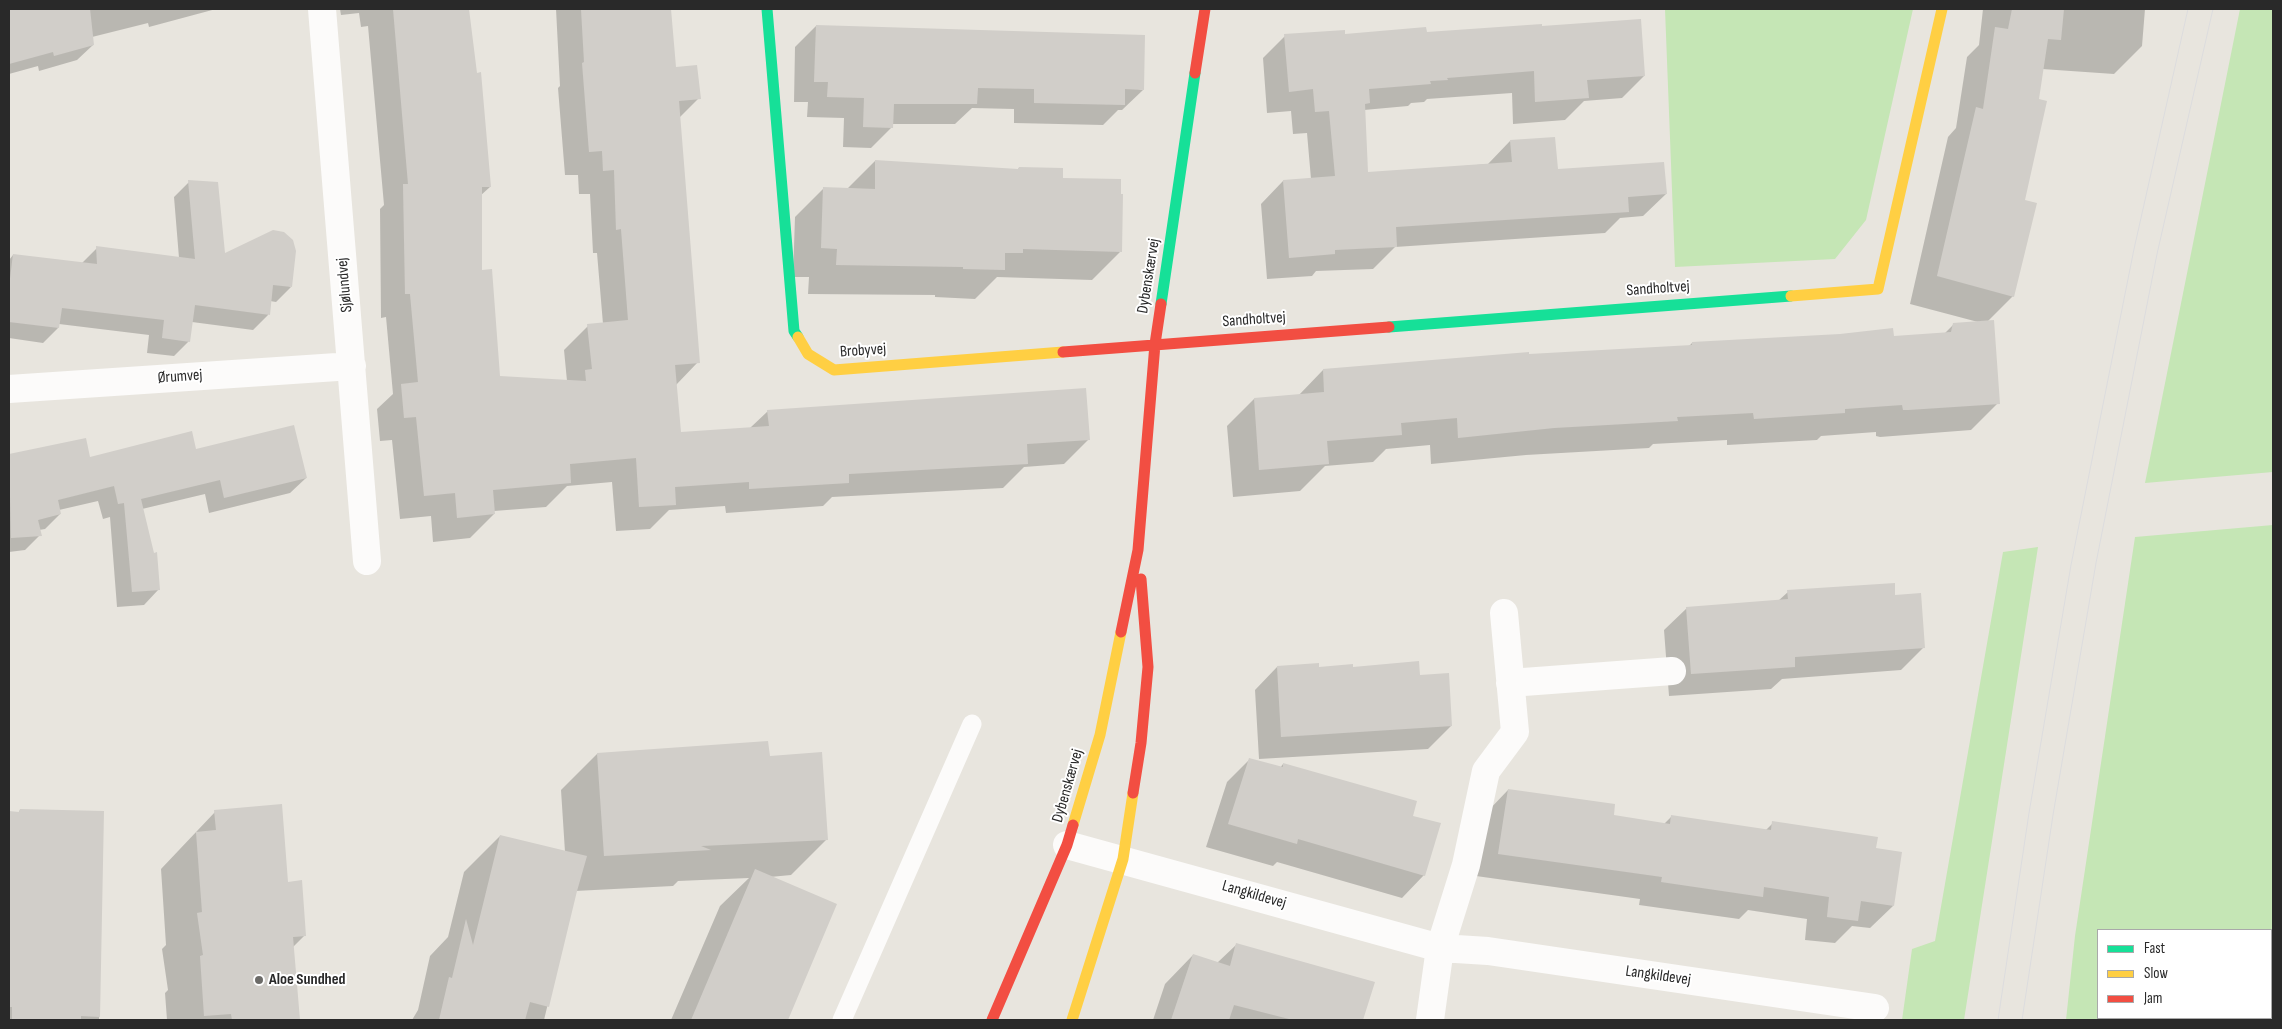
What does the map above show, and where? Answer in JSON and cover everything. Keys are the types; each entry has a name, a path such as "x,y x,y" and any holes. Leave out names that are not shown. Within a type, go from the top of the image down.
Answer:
{"street":[{"name":"Sjølundvej","path":"322,9 367,561"},
{"name":"Brobyvej","path":"767,9 794,331 808,354 834,370 1155,344"},
{"name":"Dybenskærvej","path":"992,1020 1067,844 1100,735 1138,550 1155,344 1205,9"},
{"name":"Sandholtvej","path":"1155,344 1878,288 1942,9"},
{"name":"Ørumvej","path":"9,389 352,366"},
{"name":"Dybenskærvej","path":"1072,1020 1123,859 1141,743 1148,668 1138,550"},
{"path":"1430,1020 1440,948 1466,865 1486,771 1515,732 1504,613"},
{"path":"1510,683 1672,671"},
{"name":"Langkildevej","path":"1067,844 1440,948 1488,951 1875,1008"}],"lane":[{"path":"842,1020 972,724"}],"green space":[{"path":"1665,9 1913,9 1866,220 1835,259 1675,267"},
{"path":"2240,9 2273,9 2273,472 2145,483"},
{"path":"2273,525 2273,1020 2066,1020 2075,936 2135,537"},
{"path":"2038,547 1964,1020 1902,1020 1912,949 1935,941 2003,552"}],"building":[{"path":"9,9 90,9 94,45 54,56 53,52 9,64"},
{"path":"393,9 469,9 477,73 481,72 491,187 482,187 482,270 492,269 500,376 586,381 585,370 592,369 587,324 628,320 621,229 616,230 614,170 603,171 602,151 589,152 582,63 584,62 581,9 671,9 676,67 697,65 701,99 679,101 700,363 675,365 681,432 769,426 767,410 1086,388 1090,440 1027,444 1028,464 849,474 849,483 749,489 749,482 675,487 676,505 639,507 636,458 570,464 571,483 493,490 495,514 457,518 455,493 424,496 416,417 404,418 401,384 418,382 410,294 405,294 403,184 408,184"},
{"path":"2012,9 2064,9 2061,40 2048,39 2039,99 2047,101 2025,200 2037,203 2014,297 1937,276 1976,107 1983,109 1995,27 2008,29"},
{"path":"1641,19 1645,76 1587,80 1589,98 1535,102 1534,71 1447,78 1448,80 1430,81 1431,84 1369,89 1370,103 1365,104 1368,172 1512,162 1510,140 1555,137 1558,169 1664,162 1667,194 1628,197 1629,212 1396,227 1397,247 1335,250 1335,254 1289,258 1283,180 1335,176 1329,111 1315,112 1313,89 1289,92 1284,34 1345,30 1345,34 1426,27 1427,32"},
{"path":"816,25 1145,35 1144,90 1125,89 1125,105 1034,103 1034,89 978,88 977,104 894,104 893,128 863,127 864,98 827,97 828,82 814,82"},
{"path":"875,160 1018,169 1019,167 1063,168 1063,178 1121,179 1121,194 1123,194 1122,252 1023,249 1023,253 1005,253 1005,270 963,269 963,267 836,265 837,249 821,248 823,187 875,189"},
{"path":"188,180 218,182 225,253 273,230 284,232 293,240 296,251 292,287 273,285 270,315 195,305 190,342 162,338 164,320 62,308 59,328 9,322 9,287 13,254 97,264 96,246 195,259"},
{"path":"1994,320 2000,404 1908,410 1903,410 1902,405 1845,409 1845,413 1754,419 1753,413 1677,417 1678,421 1554,428 1458,438 1457,418 1401,423 1402,435 1327,441 1329,464 1259,470 1254,398 1324,392 1323,369 1529,352 1529,354 1692,345 1692,342 1840,334 1893,328 1894,336 1951,332 1953,323"},
{"path":"294,425 307,478 224,498 220,480 141,499 154,553 157,552 160,590 132,592 124,503 118,504 114,486 58,500 61,514 38,520 42,536 11,538 9,454 86,438 90,457 192,431 196,449"},
{"path":"1895,583 1895,595 1921,593 1925,648 1795,657 1795,667 1691,674 1686,607 1788,599 1787,590"},
{"path":"1419,661 1420,675 1449,673 1452,726 1281,737 1277,666 1319,663 1319,667 1353,664 1353,667"},
{"path":"768,741 770,756 822,752 828,840 701,846 711,850 604,856 597,753"},
{"path":"1249,758 1283,767 1283,763 1417,801 1413,816 1441,823 1425,876 1298,839 1297,844 1228,824"},
{"path":"1508,789 1615,804 1614,815 1670,824 1671,815 1771,830 1772,821 1878,837 1876,848 1902,852 1894,906 1861,901 1858,921 1827,917 1829,897 1764,887 1763,897 1661,882 1662,877 1498,854"},
{"path":"282,804 288,882 302,880 306,936 293,937 300,1020 232,1020 231,1014 204,1016 200,956 203,955 197,913 202,912 196,832 216,830 214,810"},
{"path":"20,809 104,811 100,1017 81,1016 81,1020 12,1020 12,1007 9,1007 9,811 19,812"},
{"path":"500,835 587,856 549,1007 530,1002 525,1020 439,1020 449,977 452,978 466,919 473,945"},
{"path":"755,869 837,904 788,1020 691,1020"},
{"path":"1236,943 1375,982 1363,1020 1293,1020 1234,1005 1229,1020 1171,1020 1193,954 1230,966"}],"tram line":[{"path":"1998,1020 2029,813 2071,565 2134,249 2188,9"},
{"path":"2022,1020 2053,815 2096,563 2157,254 2213,9"}],"traffic: fast":[{"path":"767,9 794,331 798,337"},
{"path":"1161,304 1195,73"},
{"path":"1389,327 1791,296"}],"traffic: slow":[{"path":"1791,296 1878,289 1942,9"},
{"path":"798,337 808,354 834,370 1063,352"},
{"path":"1073,825 1100,735 1121,632"},
{"path":"1072,1020 1123,859 1133,793"}],"traffic: jam":[{"path":"1195,73 1205,9"},
{"path":"1121,632 1138,550 1155,344 1161,304"},
{"path":"1063,352 1389,327"},
{"path":"1133,793 1141,743 1148,667 1141,579"},
{"path":"992,1020 1067,845 1073,825"}],"place":[{"name":"Aloe Sundhed","path":"259,980"}]}
